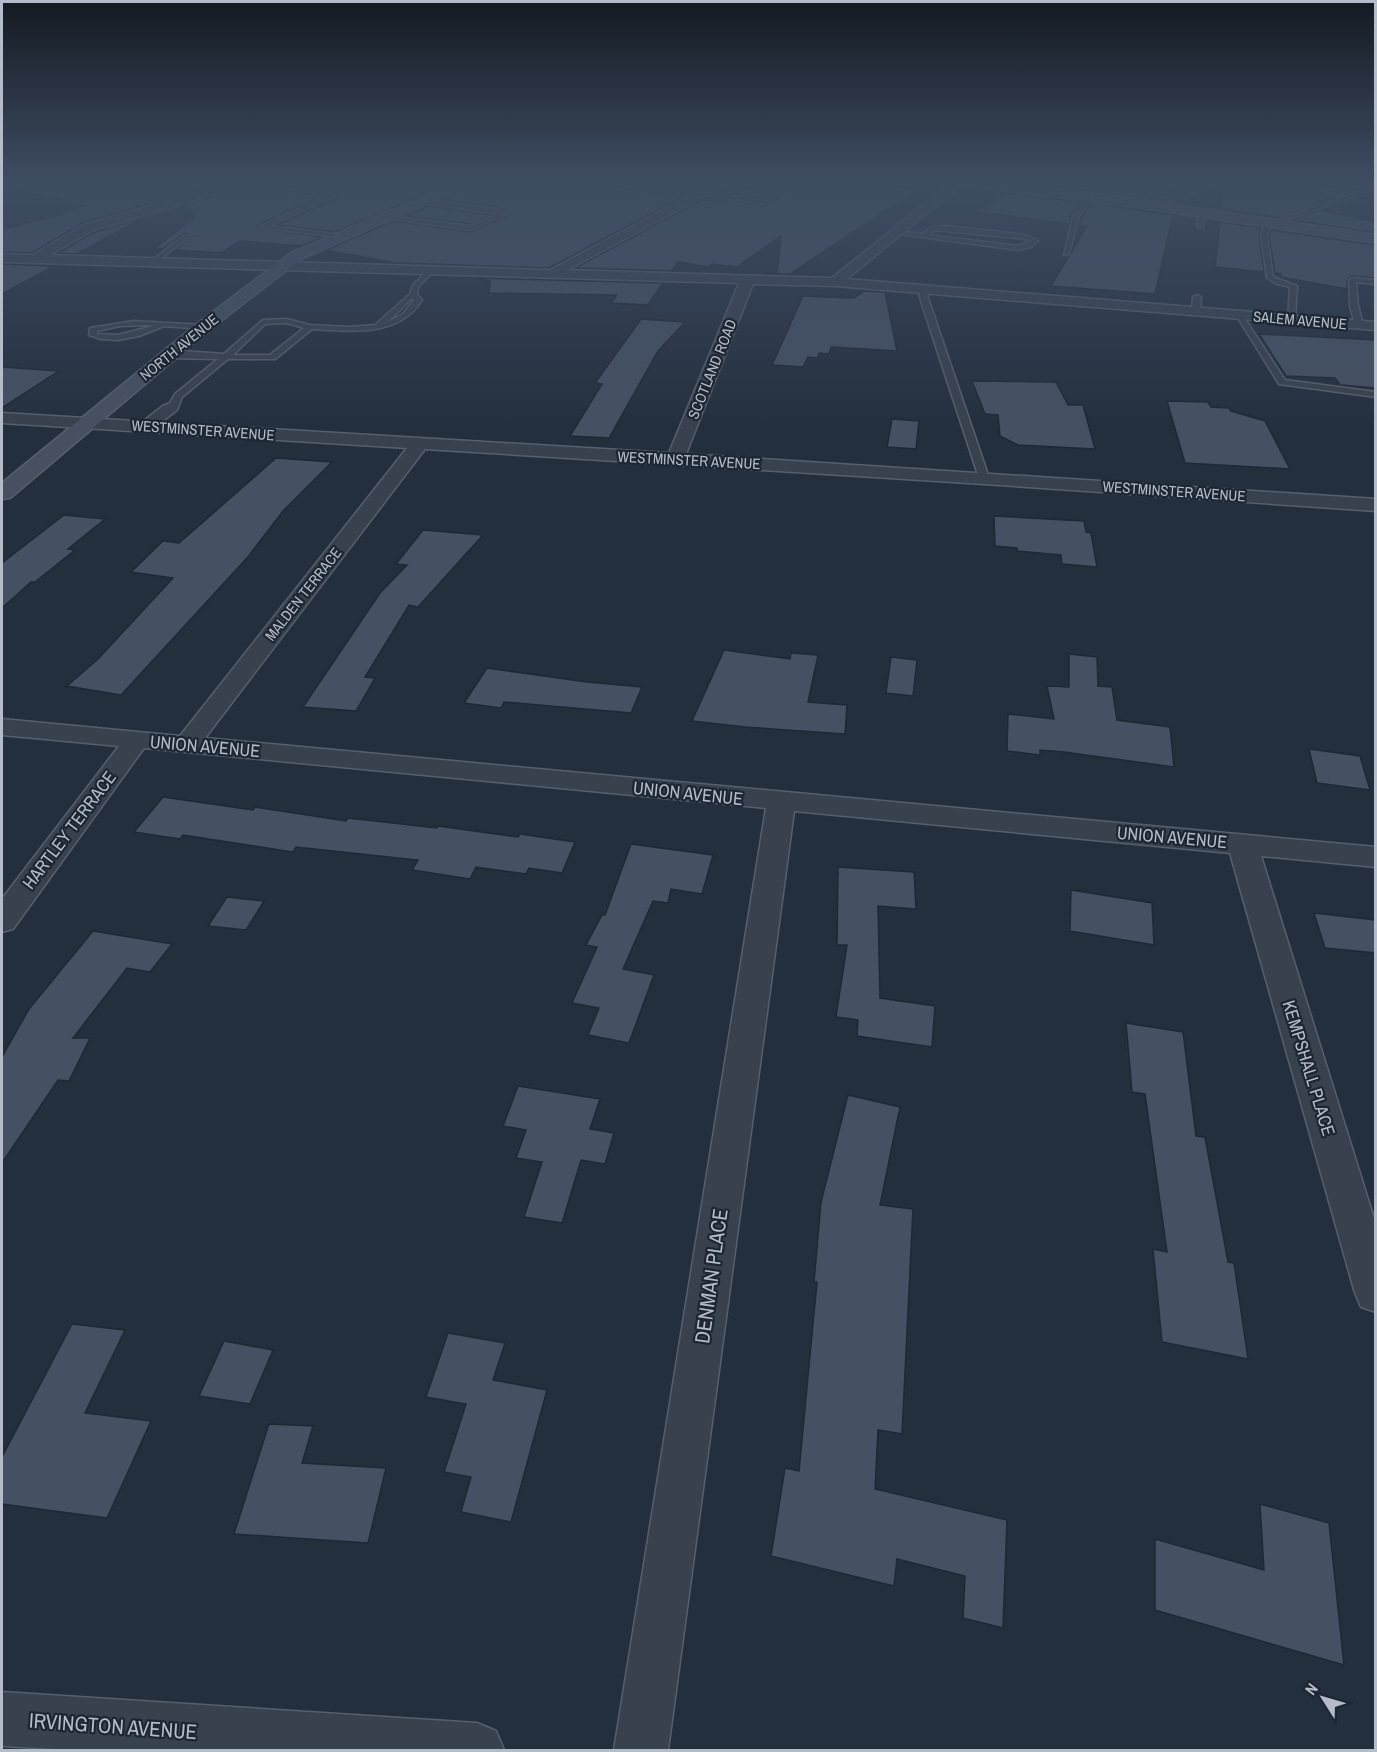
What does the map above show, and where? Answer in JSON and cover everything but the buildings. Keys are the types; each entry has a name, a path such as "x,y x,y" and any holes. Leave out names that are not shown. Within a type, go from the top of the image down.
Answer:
{"main road":[{"name":"NORTH AVENUE","path":"2,493 203,327 286,264"}],"street":[{"name":"SALEM AVENUE","path":"210,264 835,282 1196,304 1239,315 1376,326"},
{"path":"553,273 571,264"},
{"path":"835,282 857,264"},
{"name":"SCOTLAND ROAD","path":"675,459 748,278"},
{"name":"WESTMINSTER AVENUE","path":"2,418 984,478 1376,505"},
{"name":"MALDEN TERRACE","path":"187,744 419,445"},
{"name":"UNION AVENUE","path":"2,727 1376,857"},
{"name":"HARTLEY TERRACE","path":"2,921 137,740"},
{"name":"DENMAN PLACE","path":"641,1750 781,802"},
{"name":"KEMPSHALL PLACE","path":"1242,843 1376,1293"},
{"name":"IRVINGTON AVENUE","path":"2,1719 477,1750"}],"lane":[{"path":"1268,264 1270,278 1279,283 1294,286 1292,319"},
{"path":"377,327 412,295 415,286 431,270"},
{"path":"1359,324 1354,306 1352,280 1376,282"},
{"path":"923,289 984,478"},
{"path":"145,427 174,408 178,396 226,357 263,322 287,321 310,327 350,329 377,327 398,323 406,317 418,300 412,295"},
{"path":"1239,315 1282,382 1376,395"},
{"path":"161,325 117,337 93,335 93,330 111,324 161,325 203,327"},
{"path":"170,354 272,357 310,327"}]}
